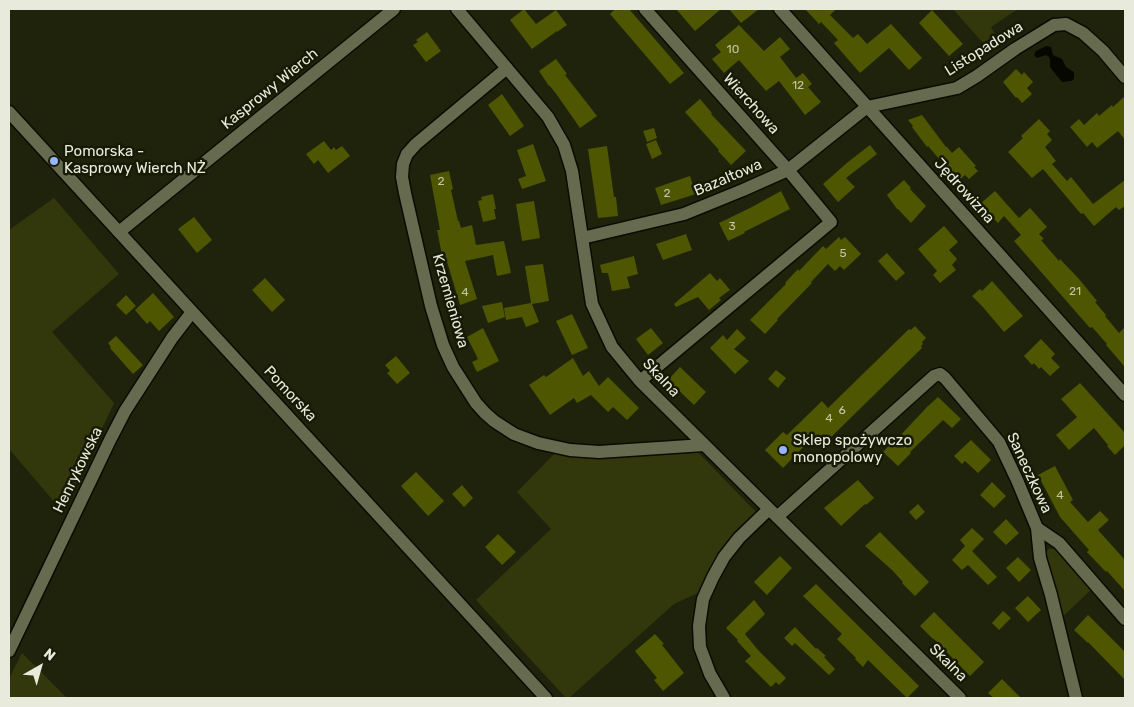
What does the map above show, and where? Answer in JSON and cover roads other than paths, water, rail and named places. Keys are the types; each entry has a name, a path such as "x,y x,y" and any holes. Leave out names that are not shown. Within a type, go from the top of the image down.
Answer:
{"street":[{"name":"Kasprowy Wierch","path":"119,232 394,9"},
{"name":"Skalna","path":"458,9 548,117 564,145 572,171 592,304 612,347 640,381 704,446 960,698"},
{"name":"Wierchowa","path":"640,381 831,222 788,170 645,9"},
{"name":"Jędrowizna","path":"780,9 1125,395"},
{"name":"Listopadowa","path":"867,107 957,88 1031,39 1054,25 1060,24 1066,24 1083,33 1103,51 1125,77"},
{"name":"Krzemieniowa","path":"507,68 416,144 407,154 403,164 404,193 431,306 443,345 453,367 476,403 485,413 514,434 538,443 570,450 599,452 704,446"},
{"name":"Bazaltowa","path":"582,238 684,214 788,170 867,107"},
{"name":"Pomorska","path":"9,112 546,698"},
{"name":"Henrykowska","path":"9,651 125,411 172,338 192,312"},
{"name":"Saneczkowa","path":"773,513 934,376 940,374 999,442 1017,480 1036,528 1040,558 1076,698"},
{"path":"724,698 710,674 700,647 700,620 703,599 724,557 739,538 773,513"},
{"path":"1036,528 1059,543 1125,618"}],"place":[{"name":"Pomorska - Kasprowy Wierch NŻ","path":"54,161"},
{"name":"Sklep spożywczo monopolowy","path":"783,450"}]}
